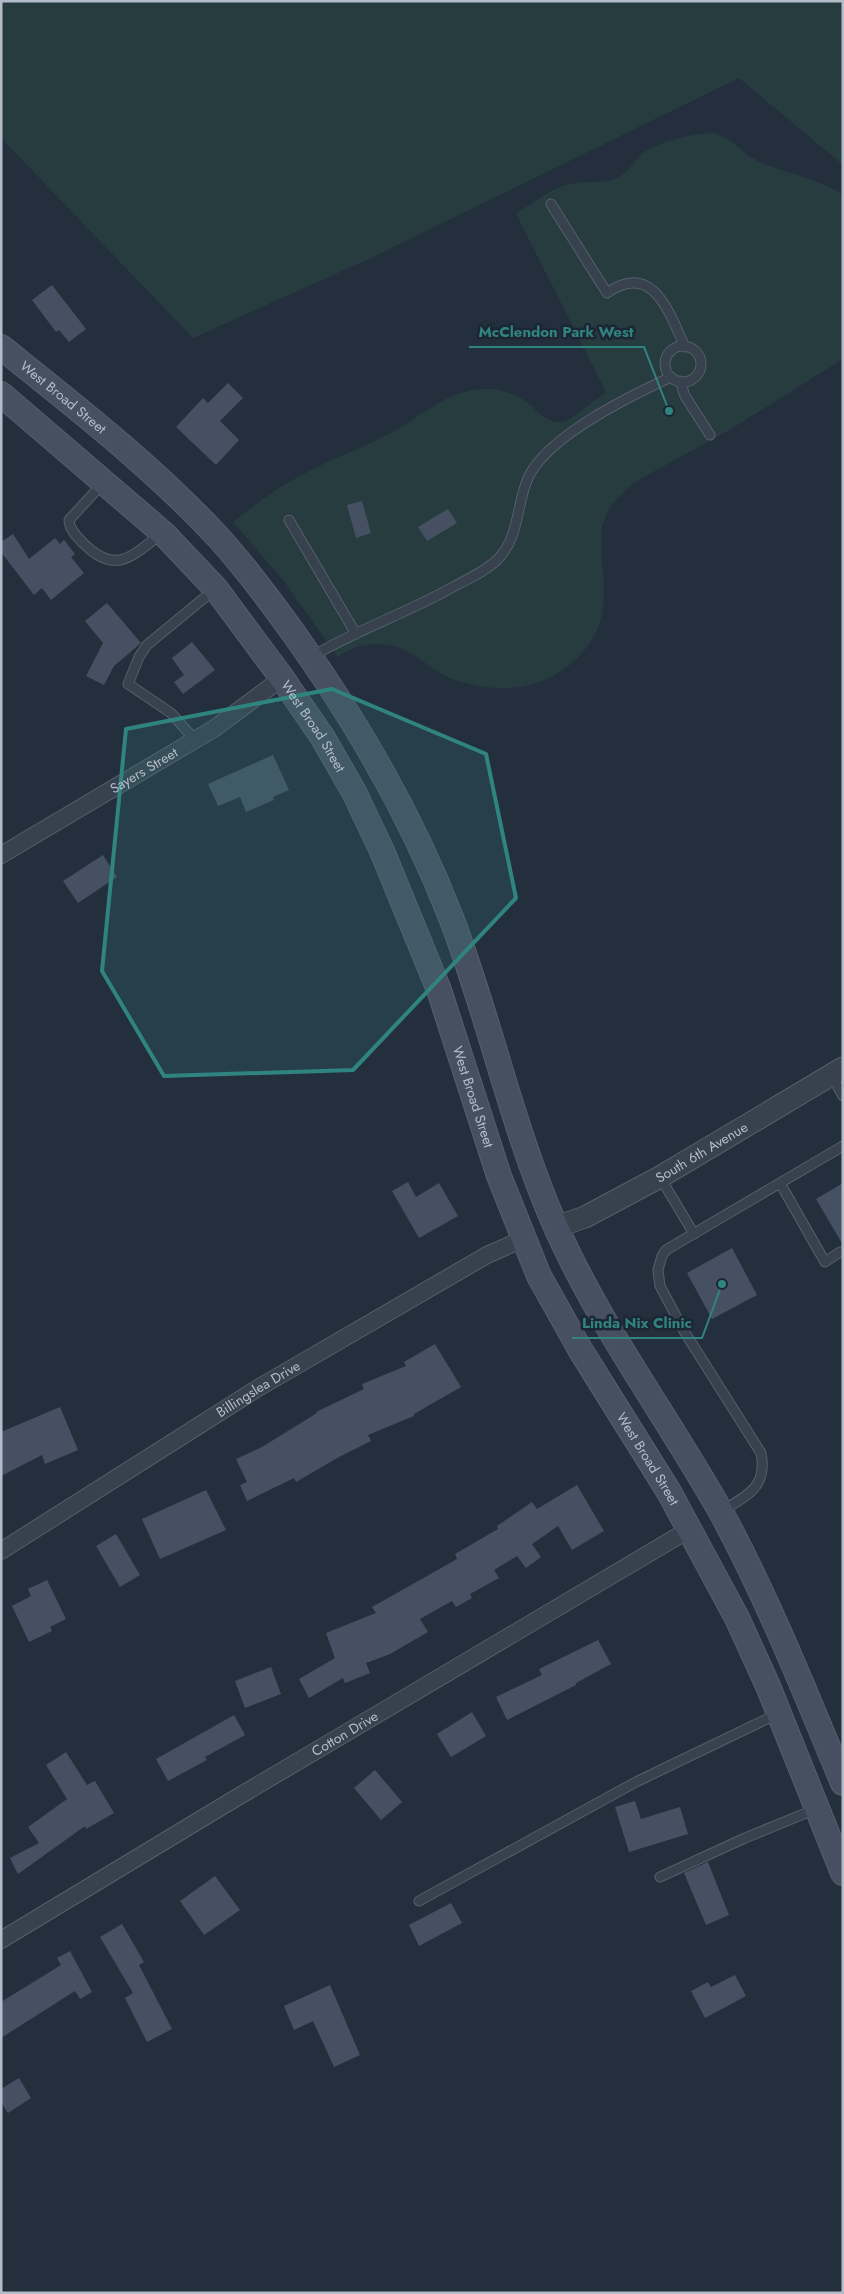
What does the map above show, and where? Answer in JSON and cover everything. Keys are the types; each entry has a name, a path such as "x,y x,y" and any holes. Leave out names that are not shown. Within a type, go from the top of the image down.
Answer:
{"main road":[{"name":"West Broad Street","path":"1,347 64,396 144,466 216,536 274,606 352,718 389,782 450,915 475,983 510,1100 539,1186 556,1227 594,1304 662,1412 720,1512 794,1664 843,1783"},
{"name":"West Broad Street","path":"3,398 105,481 162,532 216,589 282,678 323,738 354,792 382,851 438,990 478,1116 523,1239 558,1311 690,1529 736,1618 779,1714 843,1873"},
{"path":"282,678 311,657"},
{"path":"523,1239 556,1227"},
{"path":"690,1529 720,1512"}],"street":[{"name":"Sayers Street","path":"1,855 195,740 231,717 282,678"},
{"name":"South 6th Avenue","path":"556,1227 585,1217 660,1177 837,1071"},
{"name":"Billingslea Drive","path":"1,1551 258,1388 487,1255 523,1239"},
{"name":"Cotton Drive","path":"1,1940 239,1796 690,1529"}],"lane":[{"path":"551,204 607,293 624,283 637,282 648,286 664,303 685,347"},
{"path":"685,347 695,351 699,356 700,370 690,380 680,382 671,377 667,372 666,358 675,348 685,347"},
{"path":"311,657 356,634 418,607 492,564 502,553 512,536 526,483 542,457 567,436 603,413 671,377"},
{"path":"680,382 685,396 710,435"},
{"path":"105,481 69,520 72,529 89,548 107,560 120,561 132,556 162,532"},
{"path":"288,520 356,634"},
{"path":"195,740 171,713 128,684 139,657 147,645 216,589"},
{"path":"837,1071 843,1096"},
{"path":"720,1512 754,1489 760,1481 763,1462 758,1445 684,1331 658,1278 659,1263 666,1250 843,1146"},
{"path":"660,1177 694,1234"},
{"path":"780,1183 824,1262 840,1252"},
{"path":"419,1901 547,1829 636,1782 779,1714"},
{"path":"660,1877 745,1838 816,1809"}],"highlighted area":[{"path":"332,689 486,754 516,898 353,1070 164,1076 102,971 126,729"}],"green space":[{"path":"1,1 843,1 843,165 739,78 369,259 193,338 1,138"},
{"path":"714,133 726,138 756,160 822,184 843,195 843,359 731,429 633,483 610,506 602,526 601,551 604,601 599,625 583,652 558,673 533,684 520,687 492,688 465,683 447,677 414,655 396,647 376,644 365,645 346,651 338,657 283,580 233,522 293,480 391,433 457,394 482,389 503,391 522,399 548,419 560,422 567,421 606,392 516,214 542,196 563,186 576,183 607,181 619,177 641,155 655,146 686,137"}],"building":[{"path":"52,285 86,329 69,342 59,330 56,332 32,300"},
{"path":"228,383 243,398 220,421 239,440 216,465 176,427 203,398 208,403"},
{"path":"362,501 371,533 356,538 347,505"},
{"path":"448,509 457,523 427,541 418,527"},
{"path":"13,534 29,559 55,538 60,544 64,540 75,554 71,557 84,573 51,600 42,588 34,595 1,552 1,542"},
{"path":"107,603 141,643 114,666 104,685 86,676 103,643 85,621"},
{"path":"192,642 215,670 183,694 174,682 184,675 172,658"},
{"path":"273,755 289,790 273,797 274,800 246,812 240,797 218,806 208,784"},
{"path":"103,855 117,877 78,903 63,881"},
{"path":"408,1182 416,1197 439,1183 458,1216 419,1238 392,1191"},
{"path":"843,1183 843,1245 816,1199"},
{"path":"732,1248 757,1295 712,1319 687,1273"},
{"path":"435,1344 461,1387 414,1414 414,1416 368,1435 371,1441 296,1482 294,1478 247,1501 240,1485 247,1482 236,1459 262,1447 316,1412 364,1389 362,1384 406,1366 404,1362"},
{"path":"60,1407 78,1450 45,1464 42,1455 1,1476 1,1432"},
{"path":"577,1485 604,1531 572,1550 558,1526 532,1544 541,1557 526,1568 517,1556 494,1570 499,1578 470,1594 472,1598 456,1607 452,1601 420,1619 428,1632 390,1654 366,1663 370,1673 345,1683 343,1678 309,1698 299,1679 335,1658 326,1633 376,1613 372,1607 457,1559 455,1554 498,1529 497,1526 532,1502 537,1509"},
{"path":"206,1490 226,1530 160,1559 142,1519"},
{"path":"116,1534 140,1575 120,1587 96,1546"},
{"path":"47,1580 66,1619 50,1627 52,1631 29,1642 12,1606 31,1596 28,1589"},
{"path":"598,1640 611,1664 576,1683 576,1685 507,1720 496,1697 542,1675 539,1669"},
{"path":"271,1667 281,1694 245,1708 235,1681"},
{"path":"472,1712 486,1736 451,1757 437,1734"},
{"path":"234,1715 245,1735 205,1757 207,1760 168,1781 156,1759"},
{"path":"66,1752 87,1785 95,1781 114,1813 86,1829 85,1826 18,1874 10,1858 39,1843 28,1827 67,1799 46,1765"},
{"path":"375,1770 402,1802 381,1820 354,1788"},
{"path":"635,1801 641,1819 680,1807 688,1834 629,1852 615,1807"},
{"path":"708,1862 729,1915 706,1925 684,1873"},
{"path":"215,1876 240,1910 204,1935 180,1901"},
{"path":"451,1903 462,1923 419,1946 409,1925"},
{"path":"122,1924 144,1962 139,1965 172,2029 147,2042 125,1998 133,1993 100,1937"},
{"path":"70,1951 92,1992 80,1999 75,1991 1,2038 1,2002 61,1965 57,1958"},
{"path":"735,1975 746,1996 705,2018 691,1991 708,1982 711,1987"},
{"path":"330,1985 360,2055 334,2067 313,2021 294,2030 284,2006"},
{"path":"19,2078 31,2098 8,2113 1,2102 1,2089"}],"place":[{"name":"McClendon Park West","path":"669,411"},
{"name":"Linda Nix Clinic","path":"722,1284"}]}
